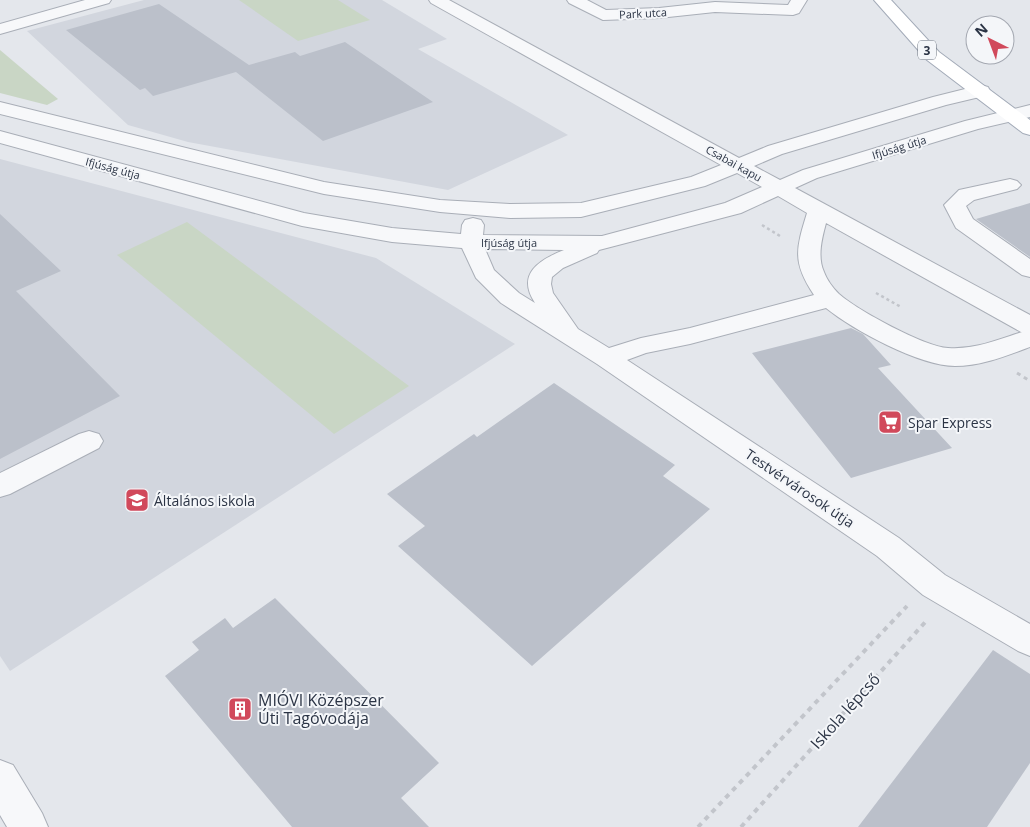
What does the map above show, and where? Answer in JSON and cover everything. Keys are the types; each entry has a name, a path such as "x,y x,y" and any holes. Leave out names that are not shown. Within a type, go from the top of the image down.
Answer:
{"main road":[{"name":"3","path":"882,0 932,56 981,91 1020,113 1030,128"}],"street":[{"path":"0,29 77,3 103,0"},
{"name":"Csabai kapu","path":"438,0 1030,326"},
{"name":"Park utca","path":"575,0 603,15 659,14 715,7 792,10 799,0"},
{"path":"0,108 324,188 440,206 510,211 581,210 698,182 775,150 981,91"},
{"name":"Ifjúság útja","path":"0,137 302,219 392,234 471,242 603,243 733,208 816,172 1020,113"},
{"path":"1010,185 966,195 955,205 964,223 1030,270"},
{"path":"471,242 476,209"},
{"path":"819,210 810,248 811,270 830,299 908,344 944,358 987,354 1030,338"},
{"name":"Testvérvárosok útja","path":"471,242 484,273 510,298 606,358 888,547 939,588 1030,641"},
{"name":"Testvérvárosok útja","path":"571,335 540,291 540,279 548,266 603,243"},
{"path":"606,358 641,346 690,336 830,299"},
{"path":"0,486 89,441"},
{"path":"0,778 28,827"}],"path":[{"path":"698,827 939,588"},
{"name":"Iskola lépcső","path":"741,827 939,588"}],"shaded area":[{"path":"144,0 382,0 447,39 418,49 568,135 448,190 188,142 128,125 27,31"},
{"name":"Általános iskola","path":"0,159 376,258 515,344 10,671 0,656"}],"green space":[{"path":"239,0 338,0 370,20 298,41"},
{"path":"0,50 58,99 47,105 0,93"},
{"path":"187,222 409,386 334,434 117,255"}],"building":[{"path":"159,4 249,65 295,52 300,56 345,42 433,102 323,141 236,72 153,96 145,88 140,90 66,30"},
{"path":"1030,203 1030,257 976,219"},
{"path":"0,214 61,271 16,291 120,396 0,459"},
{"path":"851,328 863,334 891,365 878,368 952,448 851,478 752,353"},
{"path":"554,383 675,465 663,476 710,509 532,666 398,546 425,526 387,494 474,434 477,437"},
{"name":"MIÓVI Középszer Úti Tagóvodája","path":"275,598 439,763 401,798 429,827 292,827 165,676 199,650 192,642 225,618 233,628"},
{"path":"993,650 1030,674 1030,763 987,827 858,827"}],"place":[{"name":"Spar Express","path":"890,422"},
{"name":"Általános iskola","path":"137,500"},
{"name":"MIÓVI Középszer Úti Tagóvodája","path":"240,709"}]}
